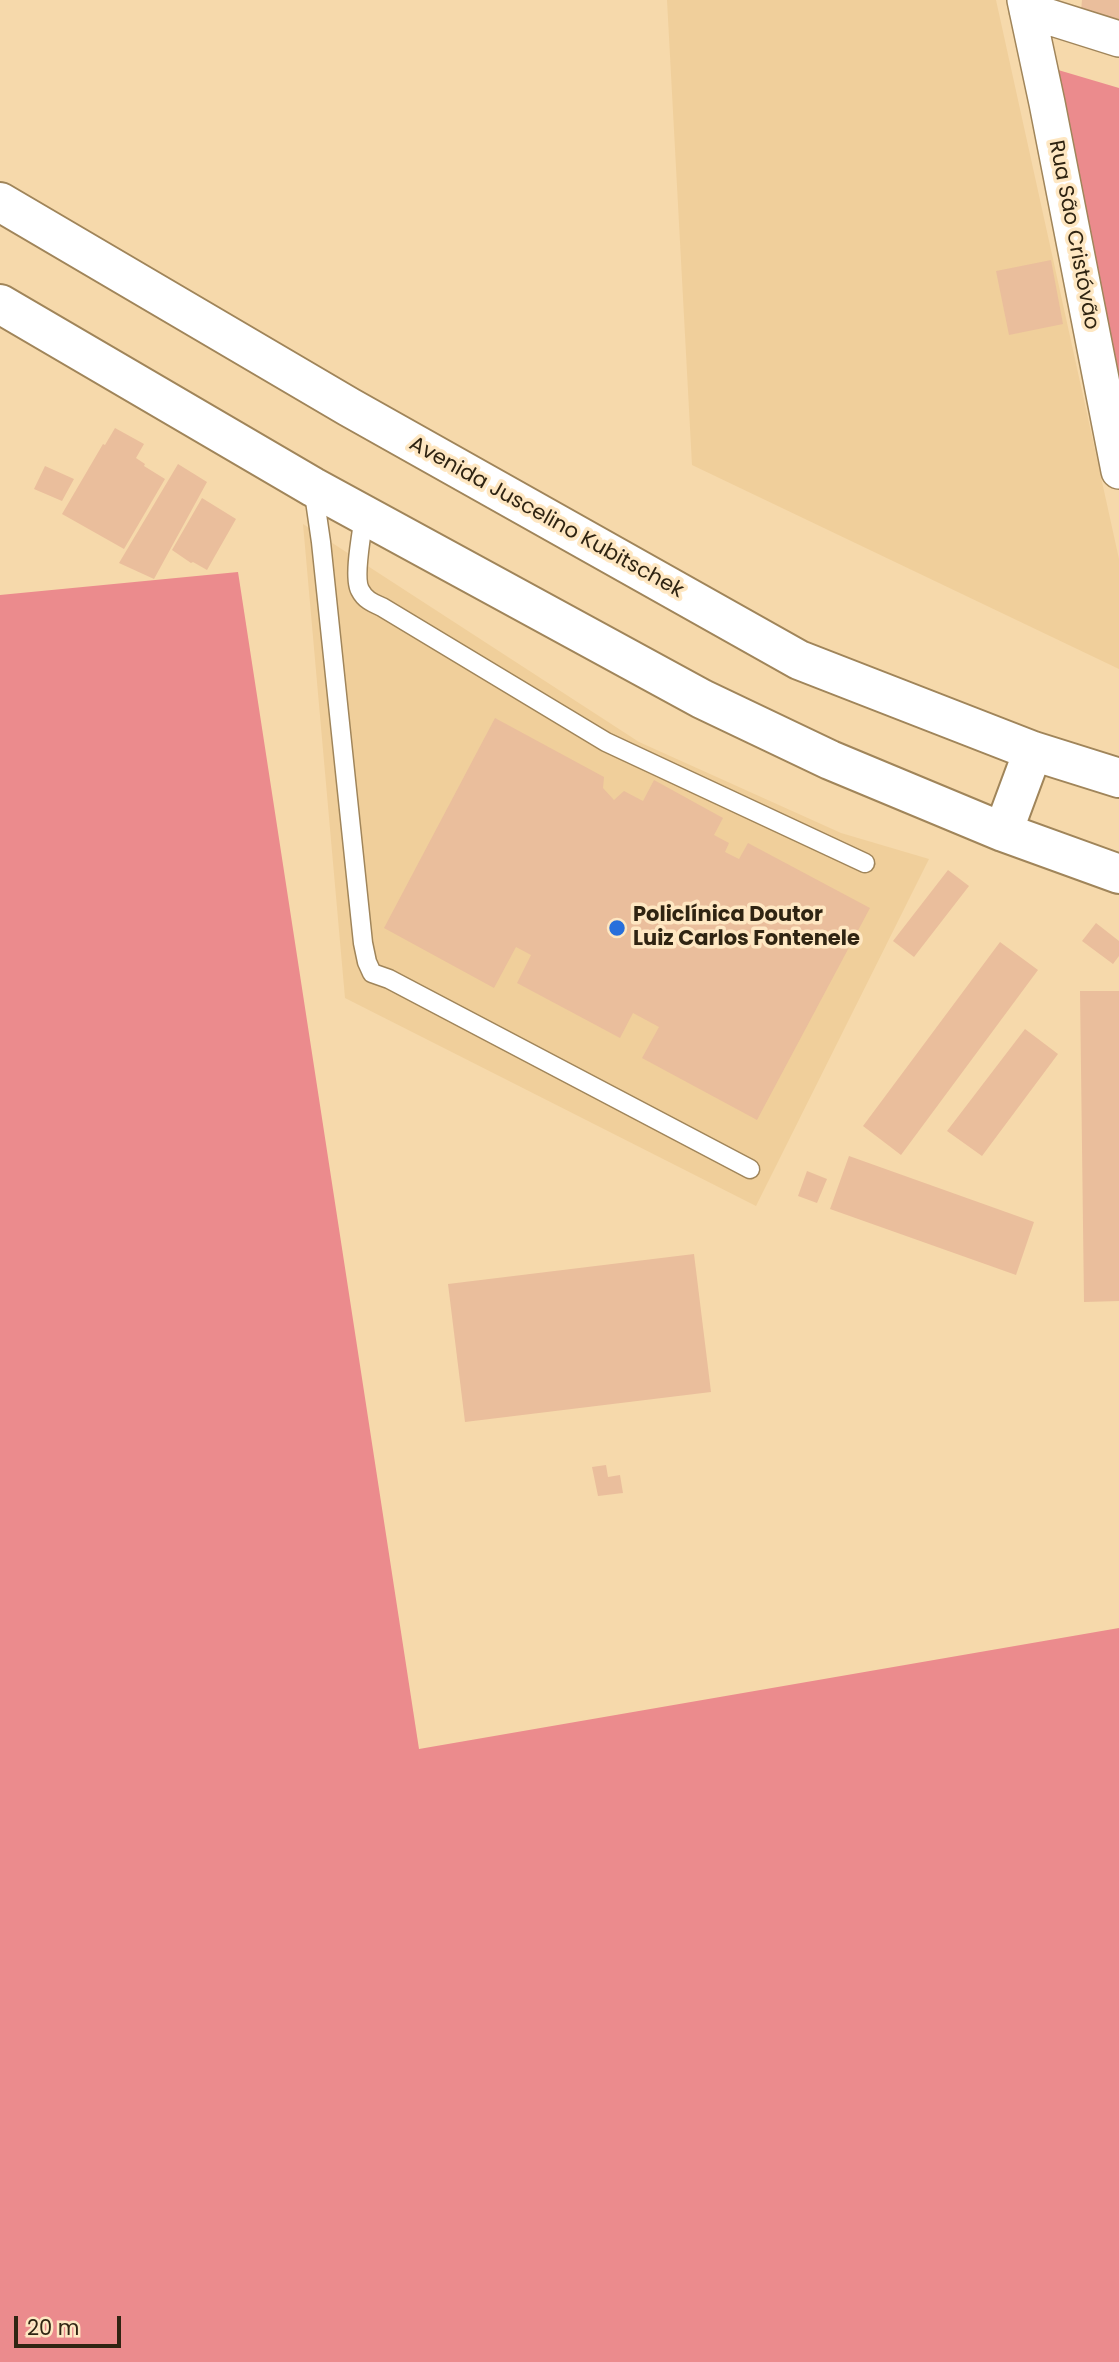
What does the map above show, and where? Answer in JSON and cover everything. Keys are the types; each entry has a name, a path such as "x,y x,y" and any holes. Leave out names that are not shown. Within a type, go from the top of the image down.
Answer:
{"main road":[{"name":"Avenida Juscelino Kubitschek","path":"0,202 349,407 799,660 1033,751 1119,779"},
{"path":"0,304 364,516 702,699 830,760 1003,832 1119,874"},
{"path":"1003,832 1033,751"}],"street":[{"path":"1026,5 1119,40"},
{"name":"Rua São Cristóvão","path":"1026,5 1048,103 1119,471"}],"lane":[{"path":"313,487 323,556 363,943 372,973 750,1169"},
{"path":"364,516 358,555 358,588 369,602 382,607 607,743 865,863"}],"shaded area":[{"path":"667,0 996,0 1119,559 1119,669 692,465"},
{"path":"1048,67 1119,88 1119,405"},
{"name":"Policlínica Doutor Luiz Carlos Fontenele","path":"303,524 639,742 841,833 929,859 756,1206 345,998"},
{"path":"238,572 419,1749 1119,1628 1119,2362 0,2362 0,595"}],"building":[{"path":"1082,0 1119,0 1119,19 1081,11"},
{"path":"1051,260 1063,324 1009,335 996,271"},
{"path":"115,428 144,444 136,458 165,479 124,549 62,514"},
{"path":"178,464 207,482 154,579 119,563"},
{"path":"45,466 74,479 62,501 34,489"},
{"path":"202,498 236,519 207,570 172,550"},
{"path":"495,718 604,777 603,788 614,800 624,791 643,801 654,780 723,818 714,835 729,843 725,852 739,859 748,843 870,908 757,1120 642,1058 659,1027 633,1013 620,1038 517,983 531,955 516,947 494,988 384,928"},
{"path":"948,870 969,886 914,957 893,941"},
{"path":"1096,923 1119,941 1119,956 1113,964 1082,941"},
{"path":"1000,942 1038,970 901,1155 863,1126"},
{"path":"1080,991 1119,991 1119,1301 1084,1302"},
{"path":"1025,1029 1058,1054 982,1156 947,1131"},
{"path":"849,1156 1034,1222 1016,1275 830,1209"},
{"path":"807,1171 827,1179 817,1203 798,1196"},
{"path":"694,1254 711,1392 465,1422 448,1284"},
{"path":"606,1465 608,1477 620,1475 623,1493 598,1496 592,1467"}],"place":[{"name":"Policlínica Doutor Luiz Carlos Fontenele","path":"617,928"}]}
